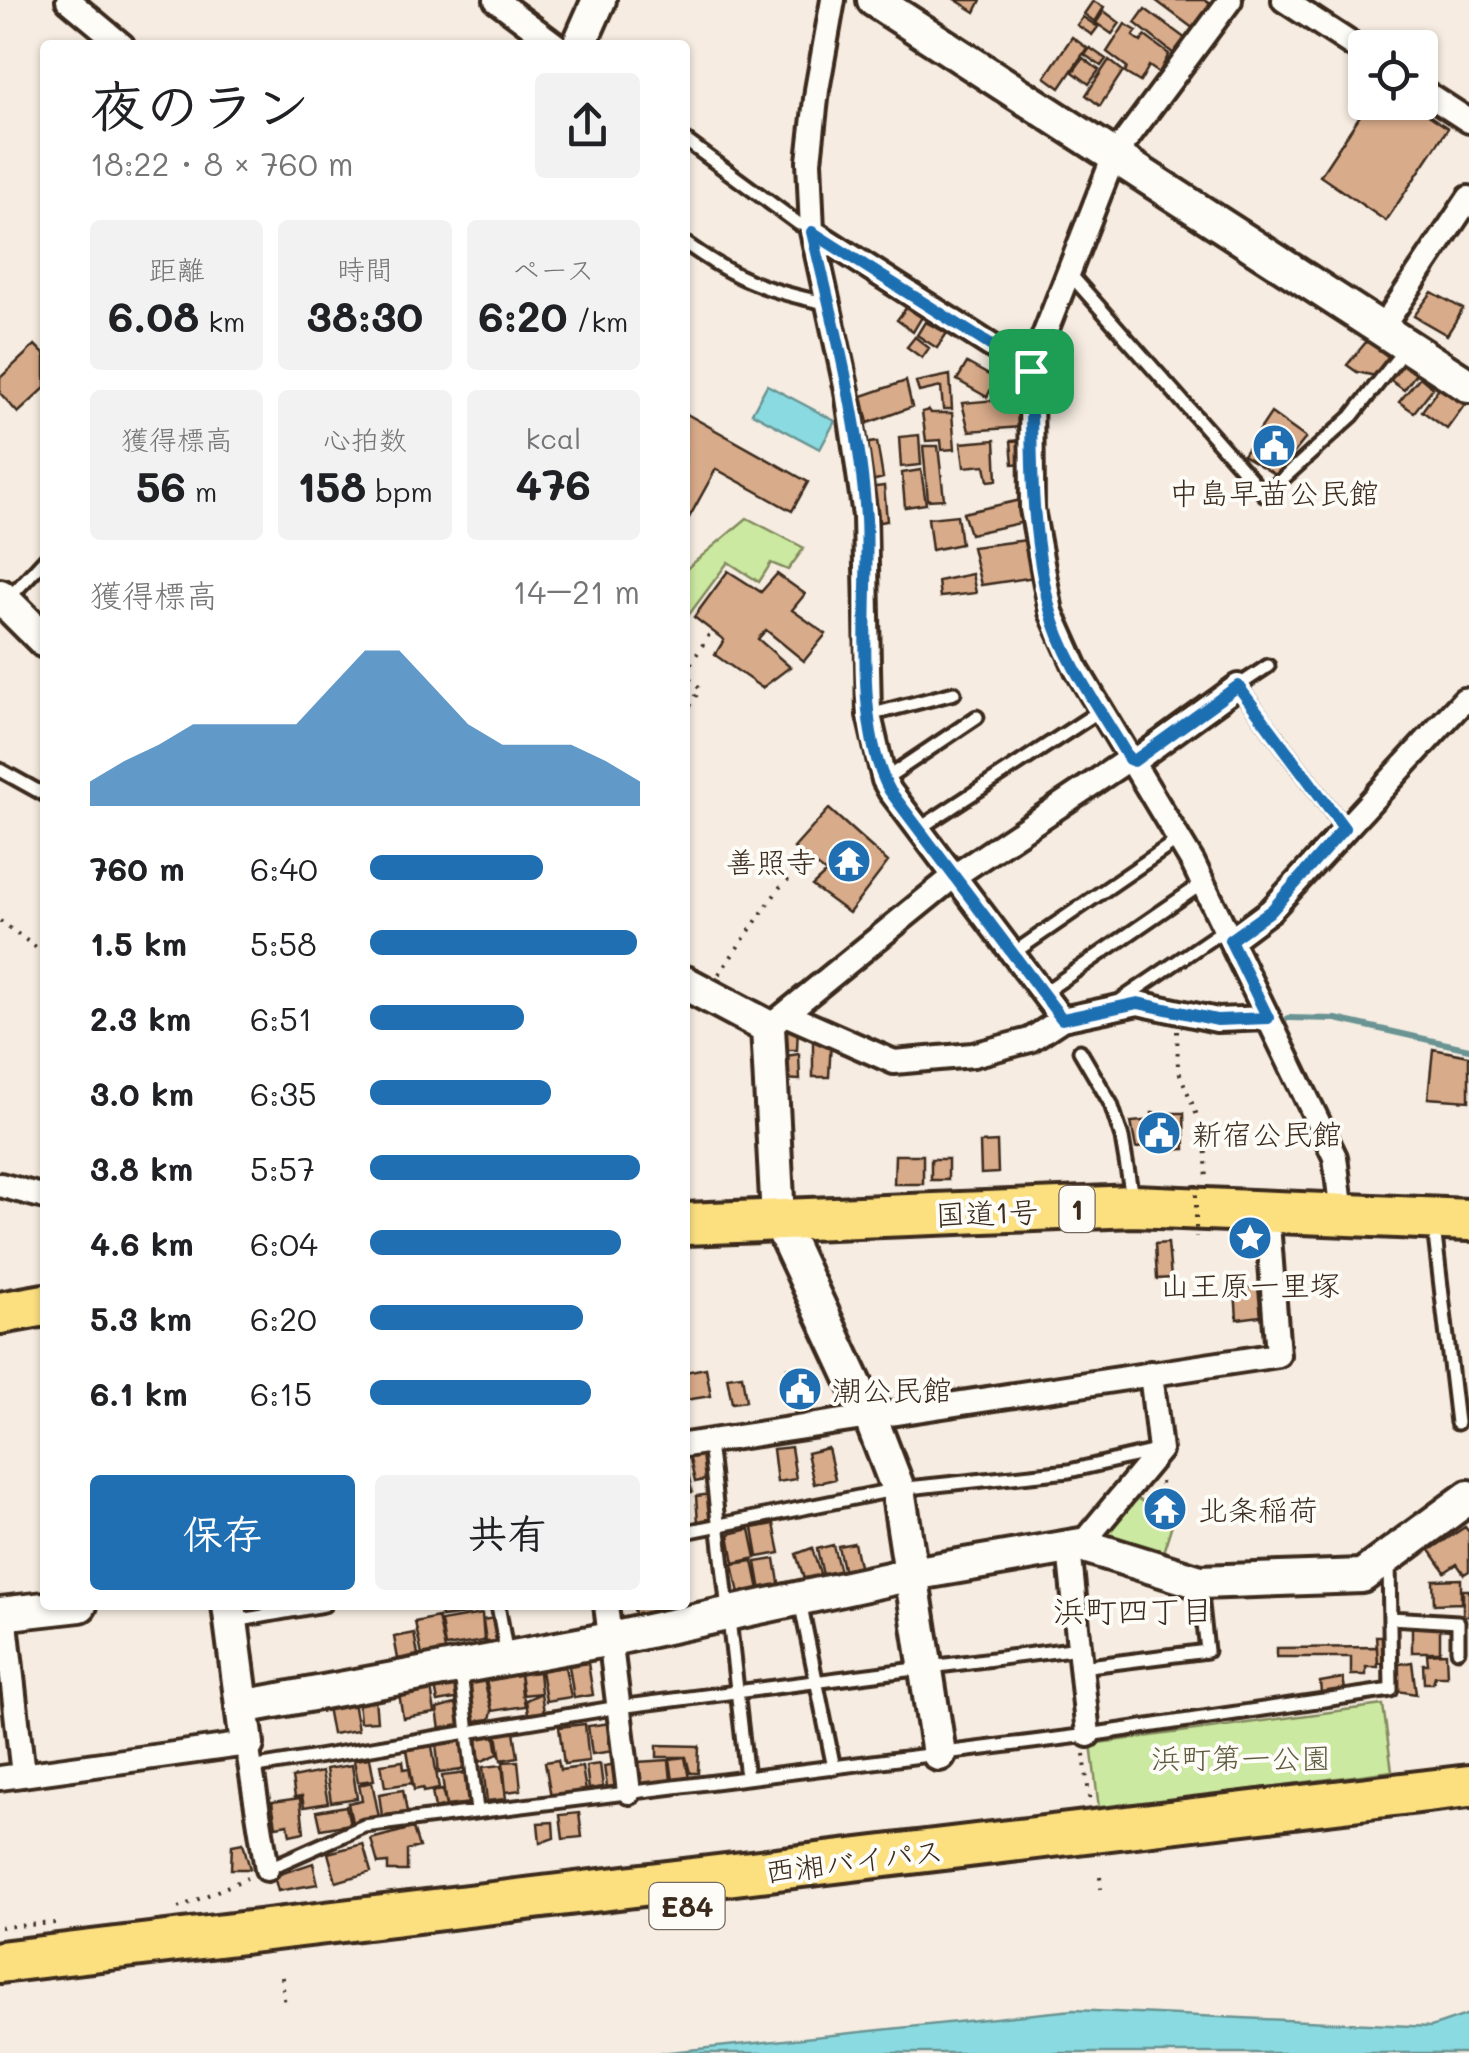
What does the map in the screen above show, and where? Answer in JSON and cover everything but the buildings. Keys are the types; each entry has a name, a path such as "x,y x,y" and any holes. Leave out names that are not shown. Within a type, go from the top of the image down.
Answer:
{"highway":[{"name":"国道1号","path":"690,1224 1134,1206 1451,1219"},
{"path":"0,1313 40,1306"},
{"name":"西湘バイパス","path":"0,1962 1469,1786"},
{"name":"西湘バイパス","path":"0,1988 1469,1814"}],"street":[{"path":"68,0 116,40"},
{"path":"496,0 549,40"},
{"path":"581,40 599,0"},
{"path":"833,0 817,90 805,228 828,304 847,391 866,516 869,716 884,780 917,830 1062,1019"},
{"path":"874,0 1469,386"},
{"path":"1230,0 1114,156 1031,371 1032,510 1051,612 1077,670 1179,839 1228,934 1334,1158 1342,1214"},
{"path":"1284,0 1348,42"},
{"path":"1438,101 1469,121"},
{"path":"1394,337 1469,198"},
{"path":"805,228 1031,371"},
{"path":"3,599 40,635"},
{"path":"776,1020 953,876 1238,686"},
{"path":"1228,934 1272,910 1464,700 1469,702"},
{"path":"695,988 894,1062 992,1050 1030,1040 1062,1019 1138,1003 1217,1020 1268,1018"},
{"path":"776,1020 778,1220 870,1416 898,1489 940,1754"},
{"path":"0,1185 40,1196"},
{"path":"690,1444 1278,1355 1267,1210"},
{"path":"1088,1735 1075,1547 1160,1450 1152,1374"},
{"path":"242,1707 611,1639 912,1574 1075,1547 1200,1582 1362,1576 1469,1498"},
{"path":"40,1610 2,1614 12,1776 249,1756"},
{"path":"607,1610 629,1792"},
{"path":"230,1613 267,1869"}],"lane":[{"path":"690,144 805,228"},
{"path":"690,247 768,291 828,304"},
{"path":"1069,274 1265,495 1352,416 1394,337"},
{"path":"3,599 40,564"},
{"path":"1268,666 1238,686 1344,828"},
{"path":"869,716 954,693"},
{"path":"917,830 1101,710"},
{"path":"884,780 977,717"},
{"path":"0,770 40,793"},
{"path":"1012,954 1179,839"},
{"path":"1042,994 1203,883"},
{"path":"1106,1010 1228,934"},
{"path":"1080,1051 1111,1104 1122,1138 1134,1206"},
{"path":"1451,1219 1456,1423"},
{"path":"709,1442 747,1778"},
{"path":"690,1531 898,1489 1069,1471 1160,1450"},
{"path":"267,1869 364,1826 1088,1735 1390,1690 1389,1558"},
{"path":"249,1756 468,1734 619,1707 928,1667 1207,1651 1200,1582"},
{"path":"799,1597 834,1768"},
{"path":"230,1613 265,1610"},
{"path":"499,1610 508,1658"},
{"path":"1390,1618 1458,1622 1458,1650"},
{"path":"460,1668 477,1811"}],"path":[{"path":"690,664 712,630"},
{"path":"690,677 700,688 690,705"},
{"path":"695,988 780,887 809,861"},
{"path":"0,920 40,950"},
{"path":"1177,1012 1178,1069 1205,1135 1200,1210"},
{"path":"1088,1735 1083,1747 1091,1811"},
{"path":"164,1911 180,1908 267,1869"},
{"path":"1100,1877 1101,1889"},
{"path":"0,1927 66,1922"},
{"path":"282,1977 284,2008"}],"green space":[{"path":"747,518 804,548 788,570 771,563 759,582 728,562 690,613 690,566"},
{"path":"1129,1494 1154,1508 1155,1522 1173,1521 1159,1565 1088,1543"},
{"name":"浜町第一公園","path":"1383,1705 1392,1771 1099,1809 1091,1744"}],"water":[{"path":"767,385 835,421 820,449 752,413"},
{"path":"1073,2010 1431,2027 1469,2014 1469,2053 660,2053"}],"waterway":[{"path":"1288,1018 1336,1019 1469,1049"}],"place":[{"name":"中島早苗公民館","path":"1274,446"},
{"name":"善照寺","path":"849,861"},
{"name":"新宿公民館","path":"1159,1133"},
{"name":"山王原一里塚","path":"1250,1238"},
{"name":"潮公民館","path":"800,1389"},
{"name":"北条稲荷","path":"1165,1509"}],"district":[{"name":"浜町四丁目","path":"1133,1609"}],"route":[{"path":"812,232 1031,371 1032,510 1051,612 1077,670 1129,759 1134,761 1238,686 1344,828 1272,910 1230,940 1268,1018 1217,1020 1138,1003 1062,1019 917,830 884,780 867,693 866,516 847,391 812,232"}]}
